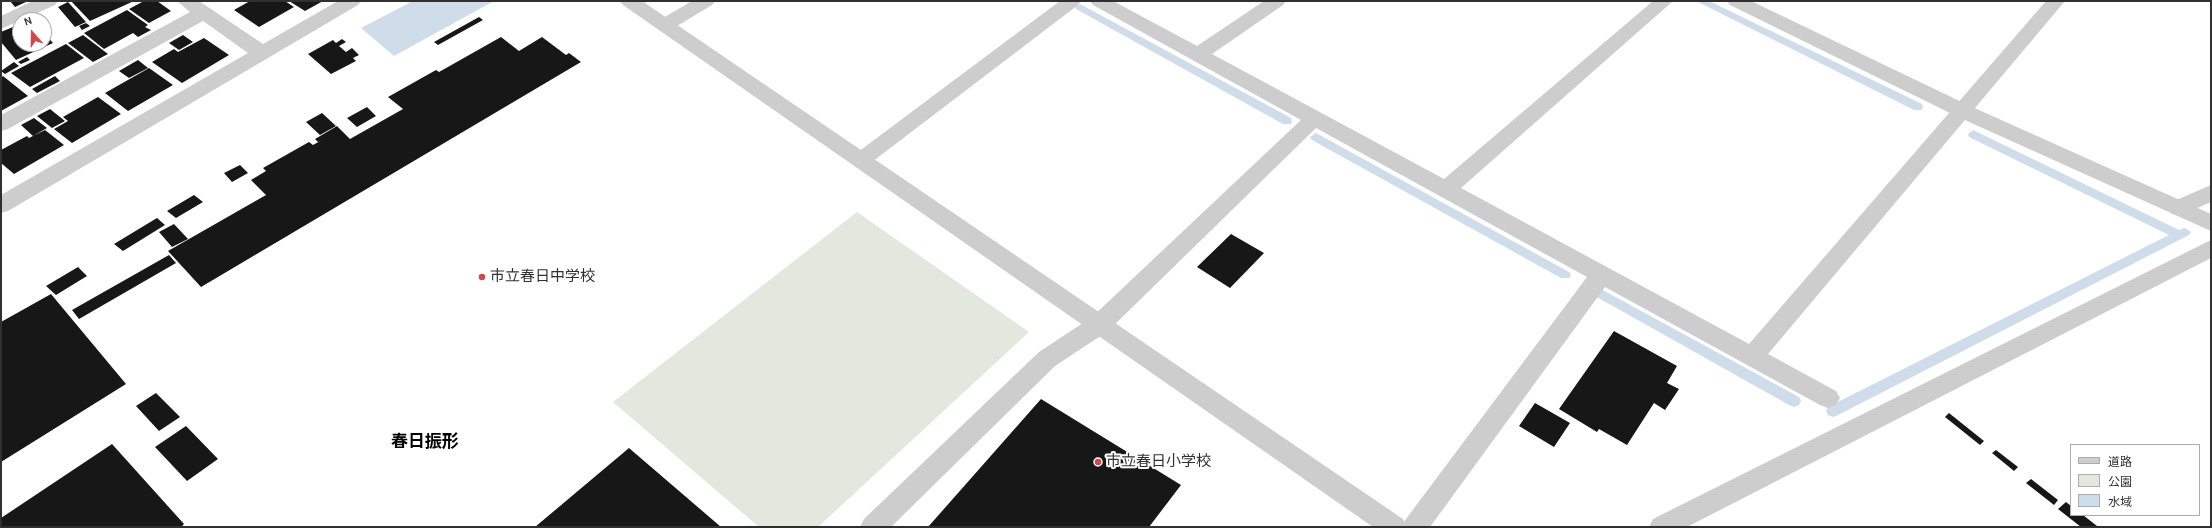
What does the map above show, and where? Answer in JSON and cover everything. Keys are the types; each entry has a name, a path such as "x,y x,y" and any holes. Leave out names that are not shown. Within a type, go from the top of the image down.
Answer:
{"street":[{"path":"1,23 49,1"},
{"path":"1,205 352,1"},
{"path":"629,1 1394,527"},
{"path":"665,25 706,1"},
{"path":"861,160 1072,1"},
{"path":"1099,1 1828,398"},
{"path":"1198,55 1277,1"},
{"path":"1445,190 1664,1"},
{"path":"1736,1 1963,111 2211,223"},
{"path":"1752,357 2056,1"},
{"path":"1,124 196,5 262,53"},
{"path":"873,527 1047,359 1100,324 1315,118"},
{"path":"2179,208 2211,193"},
{"path":"1662,527 2211,248"},
{"path":"1415,527 1601,275"}],"green space":[{"path":"857,212 1029,332 818,527 759,527 613,402"}],"water":[{"path":"413,1 494,1 394,56 361,28"}],"building":[{"path":"10,1 28,1 15,7"},
{"path":"71,1 134,1 90,21"},
{"path":"144,1 157,1 171,11 149,23 129,9"},
{"path":"250,1 285,1 294,7 259,27 234,10"},
{"path":"289,1 323,1 305,11"},
{"path":"68,2 86,22 75,27 58,7"},
{"path":"127,10 148,25 145,27 151,30 138,37 133,33 104,49 84,33"},
{"path":"479,17 483,20 438,45 434,42"},
{"path":"86,23 90,26 82,30 79,26"},
{"path":"12,27 12,52 33,52 16,60 1,42 1,32"},
{"path":"83,35 108,54 93,62 68,43"},
{"path":"183,35 193,42 179,50 169,43"},
{"path":"501,37 519,51 542,37 566,55 569,53 581,62 201,287 168,251 266,195 251,180 266,171 263,168 309,142 313,145 322,140 318,142 315,139 337,126 350,139 403,109 388,97 436,70 439,72"},
{"path":"204,38 229,55 182,83 152,62 174,49 178,52"},
{"path":"342,39 346,42 339,46 346,52 352,48 359,55 353,58 356,61 331,74 308,54 333,40 336,43"},
{"path":"66,44 84,58 30,87 11,73 52,52"},
{"path":"27,57 30,60 21,64 18,62"},
{"path":"138,60 148,68 129,78 119,71"},
{"path":"14,62 19,66 5,74 1,71"},
{"path":"149,68 173,85 128,111 105,93"},
{"path":"3,76 28,96 1,111 1,78"},
{"path":"55,76 60,81 37,93 32,89"},
{"path":"98,97 121,114 72,143 54,129 68,121 63,117"},
{"path":"367,107 376,116 357,127 347,118"},
{"path":"50,109 65,121 52,128 37,116"},
{"path":"322,113 336,126 320,135 306,122"},
{"path":"34,118 47,128 33,136 21,125"},
{"path":"45,130 64,145 14,174 1,163 1,150 27,136 29,138"},
{"path":"240,165 248,173 232,182 224,173"},
{"path":"194,195 203,202 176,218 167,211"},
{"path":"157,218 165,225 123,251 114,244"},
{"path":"174,224 188,239 172,247 159,232"},
{"path":"1231,234 1264,253 1230,288 1197,267"},
{"path":"169,255 176,263 79,319 72,310"},
{"path":"78,267 87,276 56,295 46,286"},
{"path":"51,294 126,384 1,462 1,322"},
{"path":"1614,331 1677,366 1667,383 1679,389 1665,410 1654,403 1627,445 1599,429 1597,432 1559,409"},
{"path":"156,393 180,417 159,431 136,406"},
{"path":"1041,399 1181,485 1149,527 928,527"},
{"path":"1535,403 1570,423 1554,447 1519,426"},
{"path":"1949,413 1984,441 1980,445 1945,417"},
{"path":"186,426 218,459 187,481 155,447"},
{"path":"112,444 184,524 181,527 1,527 1,518"},
{"path":"629,448 721,527 535,527"},
{"path":"1996,450 2018,467 2014,471 1992,453"},
{"path":"2031,479 2058,500 2054,505 2026,483"},
{"path":"2066,502 2070,505 2070,516 2084,516 2097,526 2081,527 2058,509"}],"waterway":[{"path":"1701,1 1918,107"},
{"path":"1080,7 1287,121"},
{"path":"1973,134 2179,235"},
{"path":"1316,137 1565,275"},
{"path":"1833,411 2185,232"},
{"path":"1599,293 1794,401"}],"place":[{"name":"市立春日中学校","path":"482,277"},
{"name":"市立春日小学校","path":"1098,462"}],"district":[{"name":"春日振形","path":"425,442"}]}
